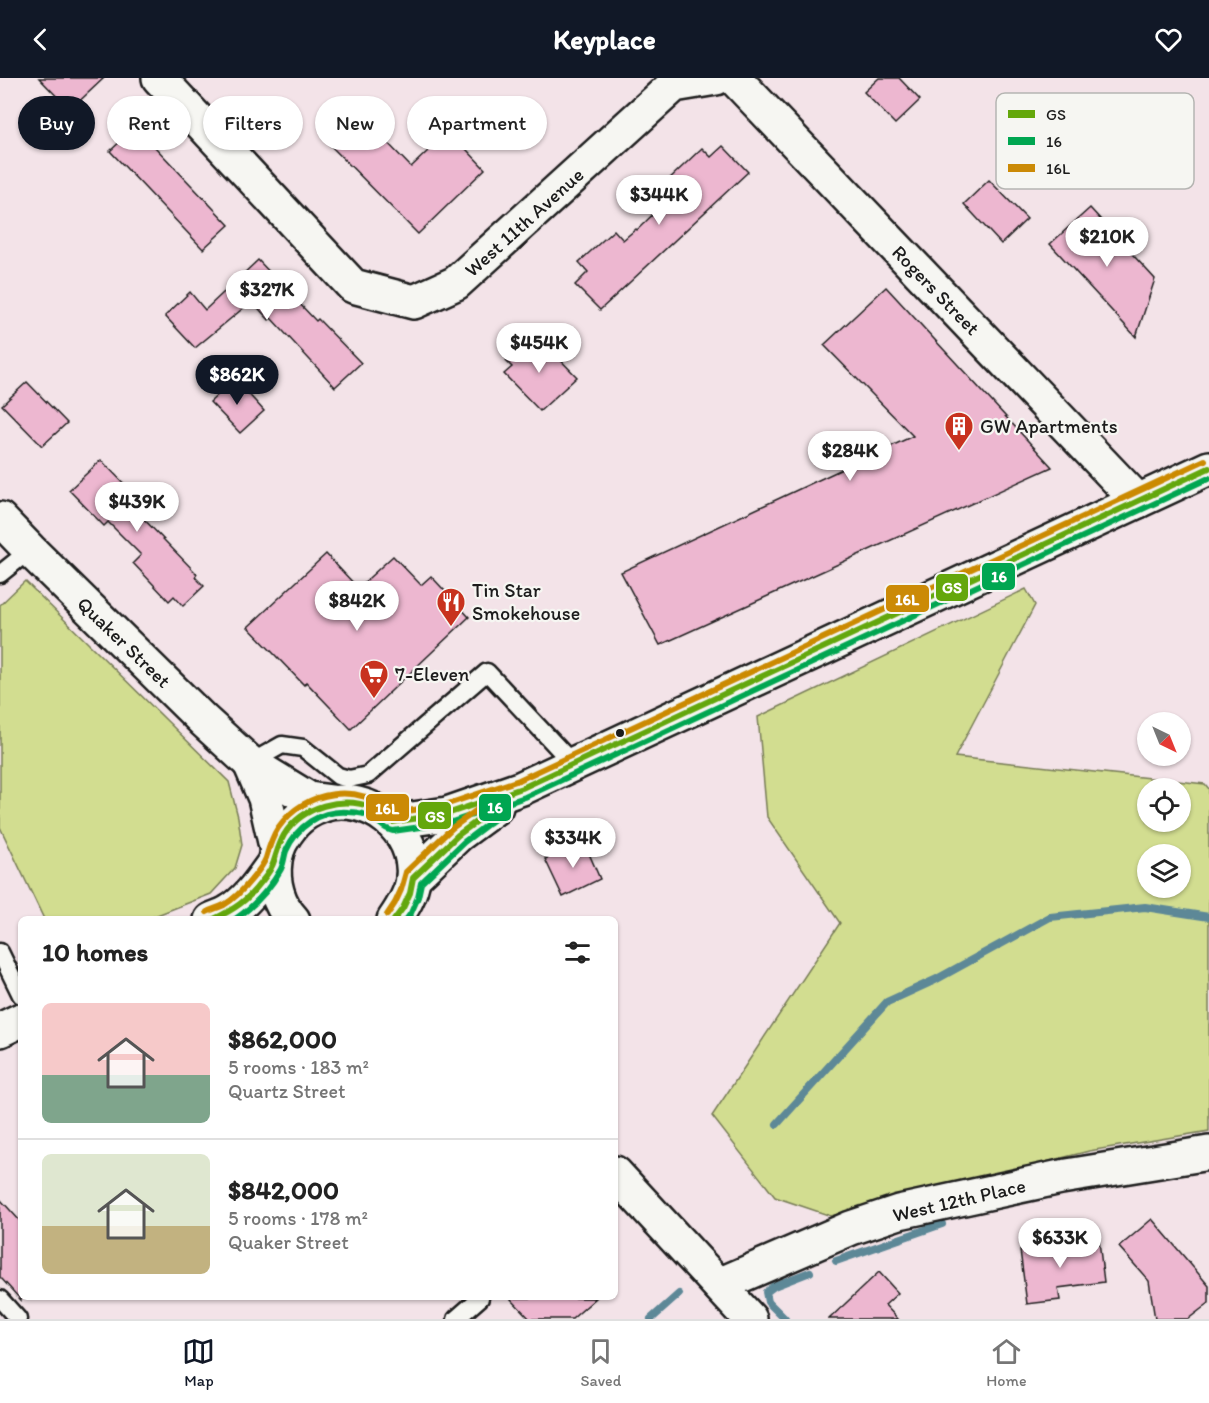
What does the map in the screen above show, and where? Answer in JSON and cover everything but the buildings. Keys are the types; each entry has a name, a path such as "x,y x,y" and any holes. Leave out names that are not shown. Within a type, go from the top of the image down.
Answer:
{"street":[{"name":"West 11th Avenue","path":"159,78 353,286 414,302 456,283 674,85 716,78"},
{"name":"Rogers Street","path":"734,78 1138,501"},
{"path":"393,822 447,814 522,788 1209,468"},
{"name":"Quaker Street","path":"0,519 196,713 250,763 309,799 354,802 375,809 393,822"},
{"name":"Quaker Street","path":"250,763 265,798 275,857 274,881 279,898 290,916"},
{"path":"408,902 458,835 522,788"},
{"path":"221,916 242,902 255,889 275,857 285,834 297,819 314,808 332,802"},
{"path":"393,822 402,833 413,862 408,902"},
{"path":"0,1030 18,1021"},
{"name":"West 12th Place","path":"719,1285 851,1228 899,1212 1061,1177 1209,1153"},
{"path":"618,1177 750,1319"}],"lane":[{"path":"0,574 30,550"},
{"path":"250,763 282,745 303,748 338,776 349,778 368,775 487,672 574,765"},
{"path":"0,952 18,988"},
{"path":"0,1299 18,1319"},
{"path":"456,1319 478,1300"}],"green space":[{"path":"25,581 229,782 242,845 235,868 211,894 155,916 43,916 0,827 0,605"},
{"path":"1026,589 1035,605 955,757 1149,778 1137,778 1137,832 1191,832 1191,782 1205,784 1209,789 1209,1131 1089,1151 831,1216 775,1197 712,1116 840,923 767,817 758,717"}],"waterway":[{"path":"777,1124 887,1002 935,980 1050,917 1145,907 1209,917"},
{"path":"836,1261 942,1224"},
{"path":"785,1319 768,1302 766,1292 774,1286 810,1272"},
{"path":"651,1319 679,1294"}],"transit line":[{"name":"16L","path":"207,912 224,905 242,891 263,864 278,828 289,815 317,798 333,794 365,797 381,803 395,813 445,805 519,780 1205,460"},
{"name":"GS","path":"219,916 251,894 271,869 284,835 292,825 312,810 336,803 362,804 377,809 392,822 447,814 522,788 1209,468"},
{"name":"16","path":"239,916 272,884 296,834 319,817 338,812 358,813 371,817 393,831 449,823 525,797 1209,478"},
{"name":"16L","path":"387,915 401,890 406,872 452,828 495,797"},
{"name":"GS","path":"397,916 410,893 413,878 458,835 499,805"},
{"name":"16","path":"409,916 418,897 421,883 464,842 505,811"}],"place":[{"name":"GW Apartments","path":"959,452"},
{"name":"Tin Star Smokehouse","path":"451,628"},
{"name":"7-Eleven","path":"374,700"}]}
